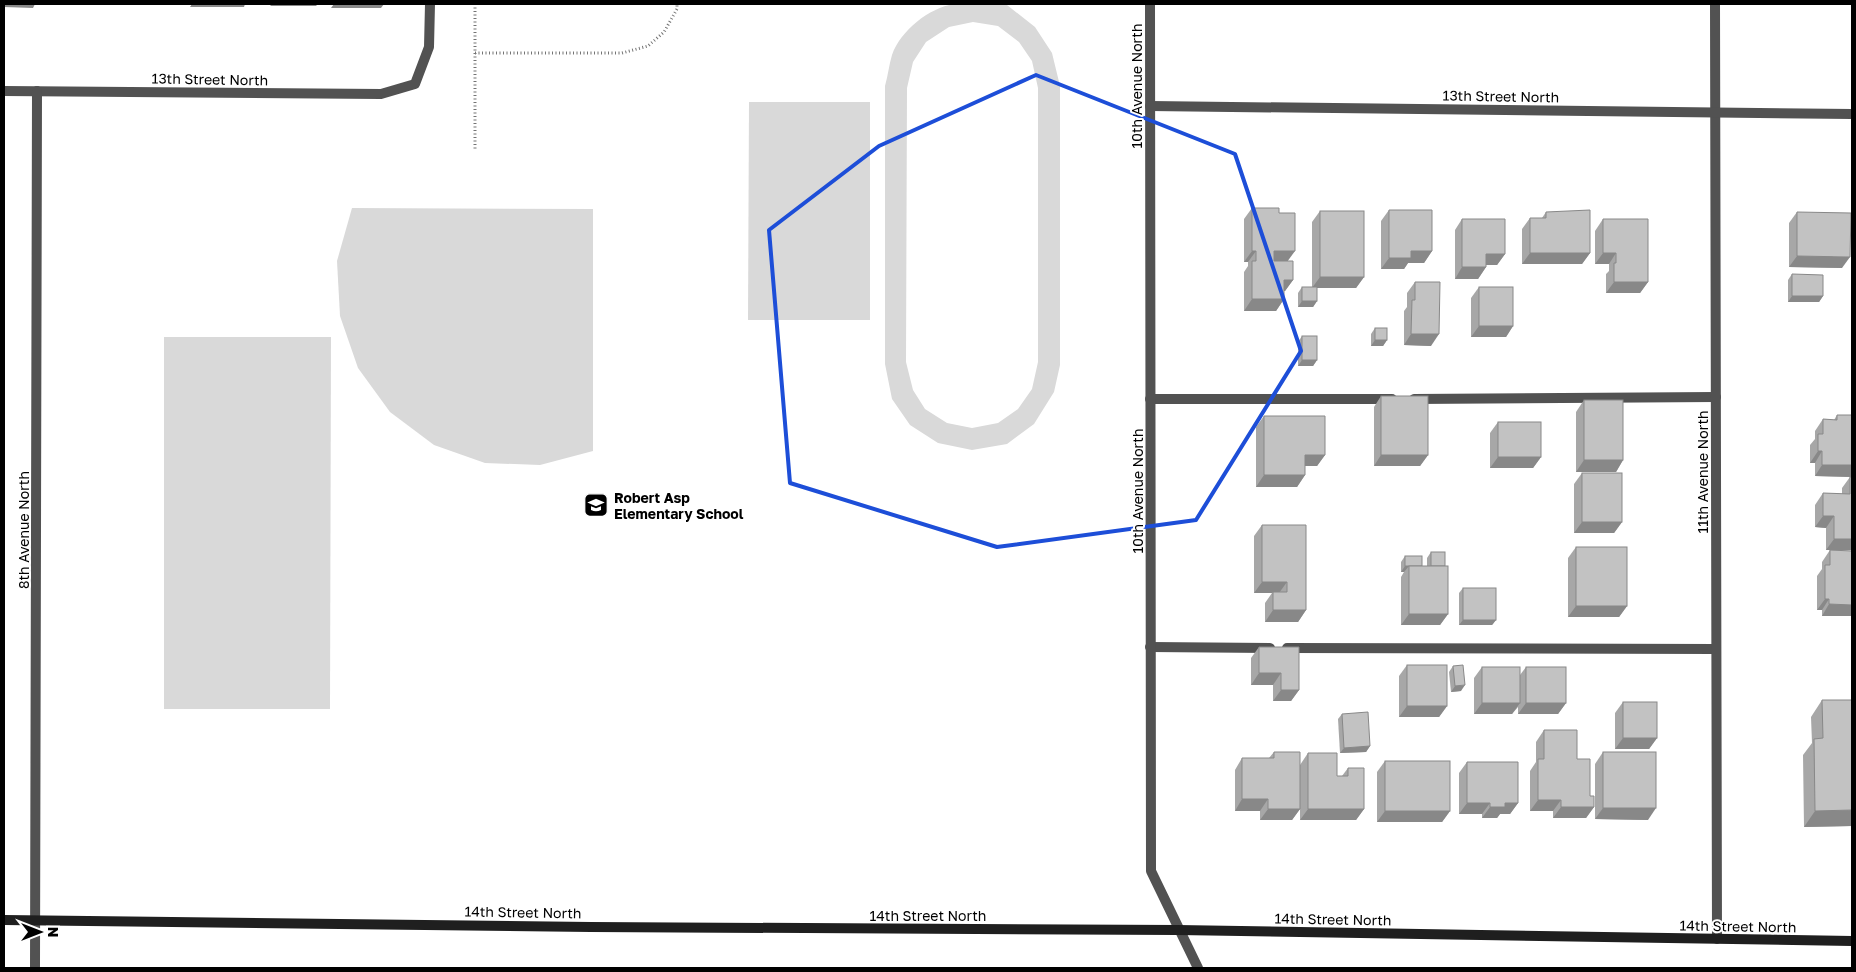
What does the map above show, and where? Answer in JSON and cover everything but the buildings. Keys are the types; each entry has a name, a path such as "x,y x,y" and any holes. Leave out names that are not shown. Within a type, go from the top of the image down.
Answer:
{"street":[{"name":"13th Street North","path":"4,91 381,94 415,84 429,47 430,4"},
{"name":"10th Avenue North","path":"1150,4 1151,871 1198,968"},
{"name":"11th Avenue North","path":"1715,4 1717,940"},
{"name":"8th Avenue North","path":"35,968 37,92"},
{"name":"13th Street North","path":"1150,106 1852,114"},
{"path":"1150,399 1716,397"},
{"path":"1150,647 1716,649"},
{"name":"14th Street North","path":"4,920 591,927 1178,930 1852,941"}],"path":[{"path":"475,4 475,152"},
{"path":"475,52 622,52 648,46 664,32 676,10 677,4"}],"highlighted area":[{"path":"1036,75 1235,154 1301,351 1196,520 997,547 790,483 769,230 879,146"}],"shaded area":[{"path":"954,4 1007,5 1035,27 1052,53 1060,86 1060,365 1054,392 1034,424 1007,444 972,450 938,443 910,425 892,399 885,364 885,86 892,55 902,37 926,15","holes":["973,22 998,26 1019,42 1032,61 1038,88 1038,362 1032,389 1018,409 998,423 972,428 947,423 925,409 913,390 906,362 907,88 913,62 926,42 949,27"]},
{"path":"749,102 870,102 870,320 748,320"},
{"path":"352,208 593,209 593,451 540,465 485,463 434,445 390,412 358,368 340,316 337,261"},
{"path":"164,337 331,337 330,709 164,709"}],"place":[{"name":"Robert Asp Elementary School","path":"596,505"}]}
